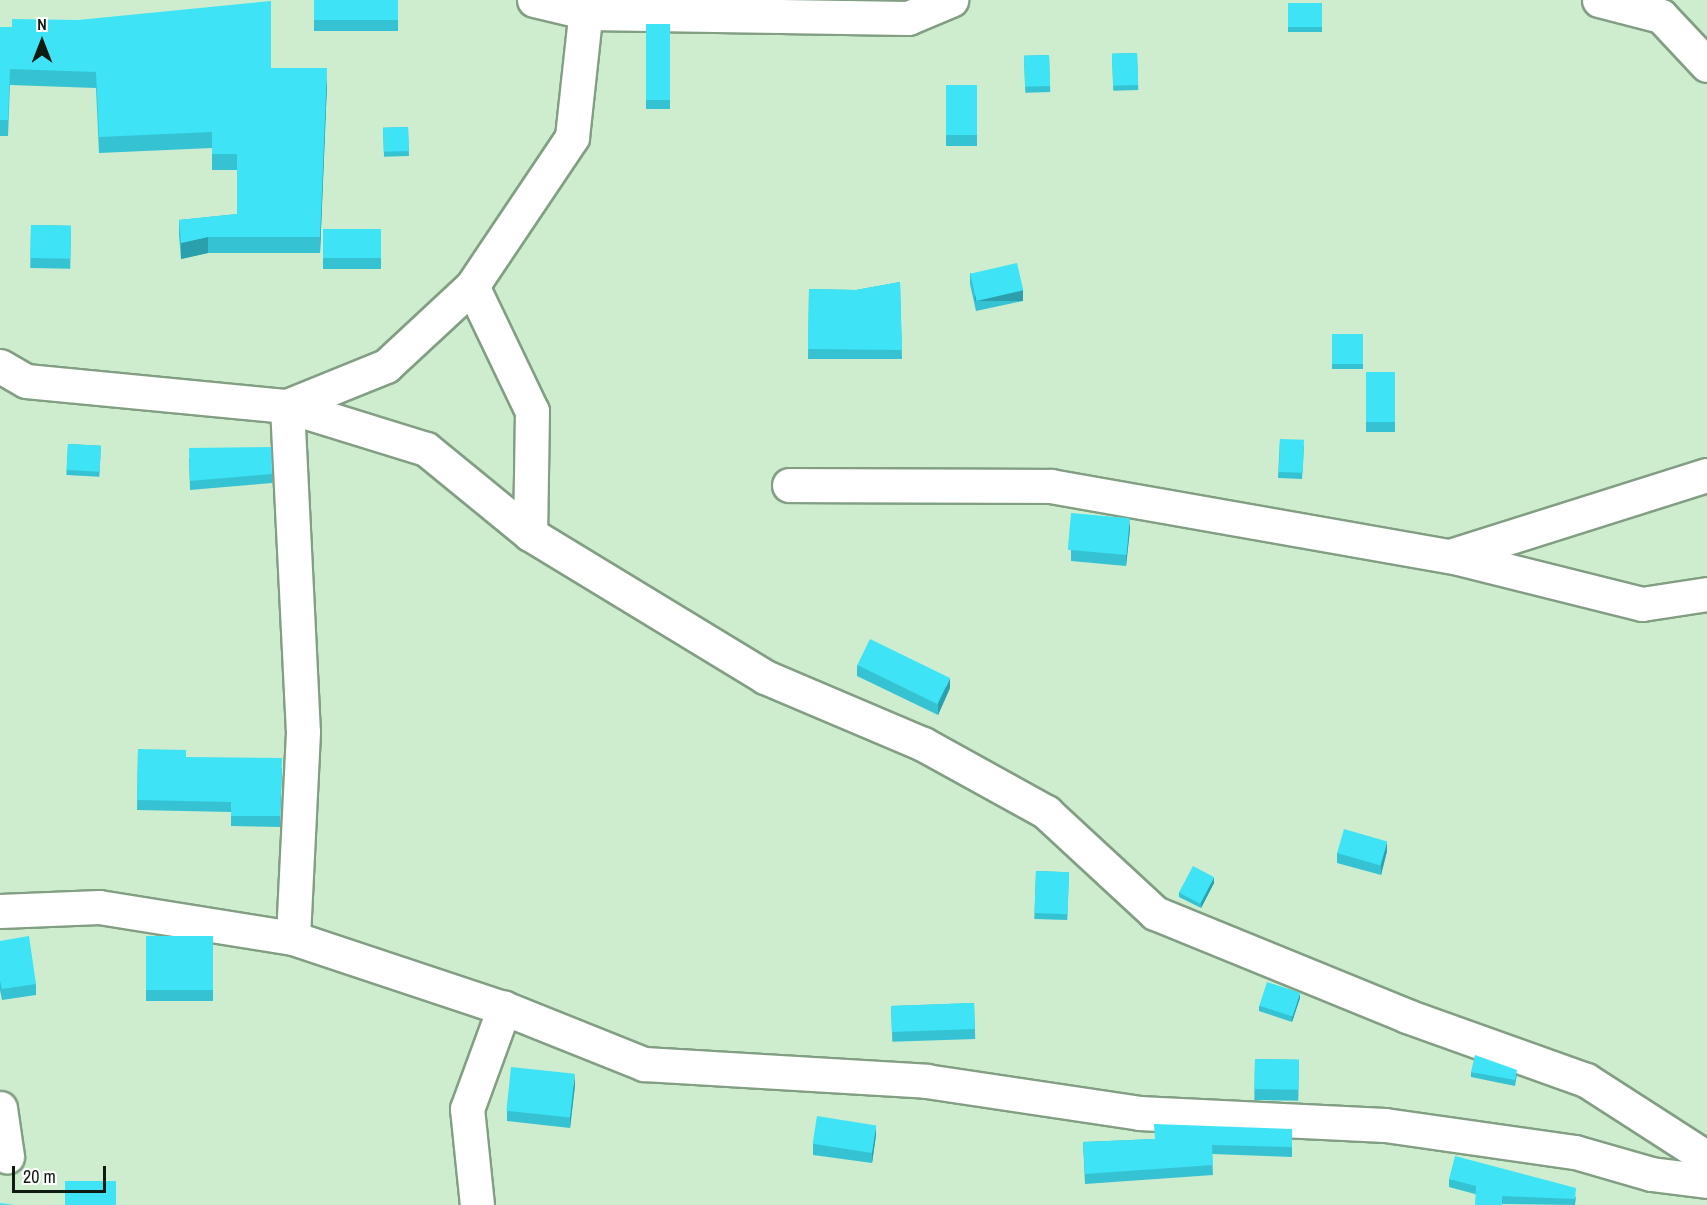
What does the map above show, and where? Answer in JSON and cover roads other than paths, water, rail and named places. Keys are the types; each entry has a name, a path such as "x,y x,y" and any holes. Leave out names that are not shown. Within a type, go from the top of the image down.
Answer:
{"street":[{"path":"534,0 587,7 908,18 951,0"},
{"path":"1599,0 1661,16 1707,65"},
{"path":"287,406 386,366 472,286 572,136 587,7"},
{"path":"472,286 532,411 530,534"},
{"path":"9,376 287,406 426,449 530,534 765,677 923,744 1046,812 1155,913 1407,1016 1586,1080 1707,1158"},
{"path":"287,406 303,732 293,938"},
{"path":"1450,556 1707,476"},
{"path":"789,485 1051,486 1450,556 1642,604 1707,594"},
{"path":"0,911 99,907 293,938 504,1008 644,1064 926,1081 1139,1113 1384,1125 1575,1152 1651,1174 1707,1181"},
{"path":"477,1205 467,1109 504,1008"},
{"path":"0,1108 7,1156"}]}
